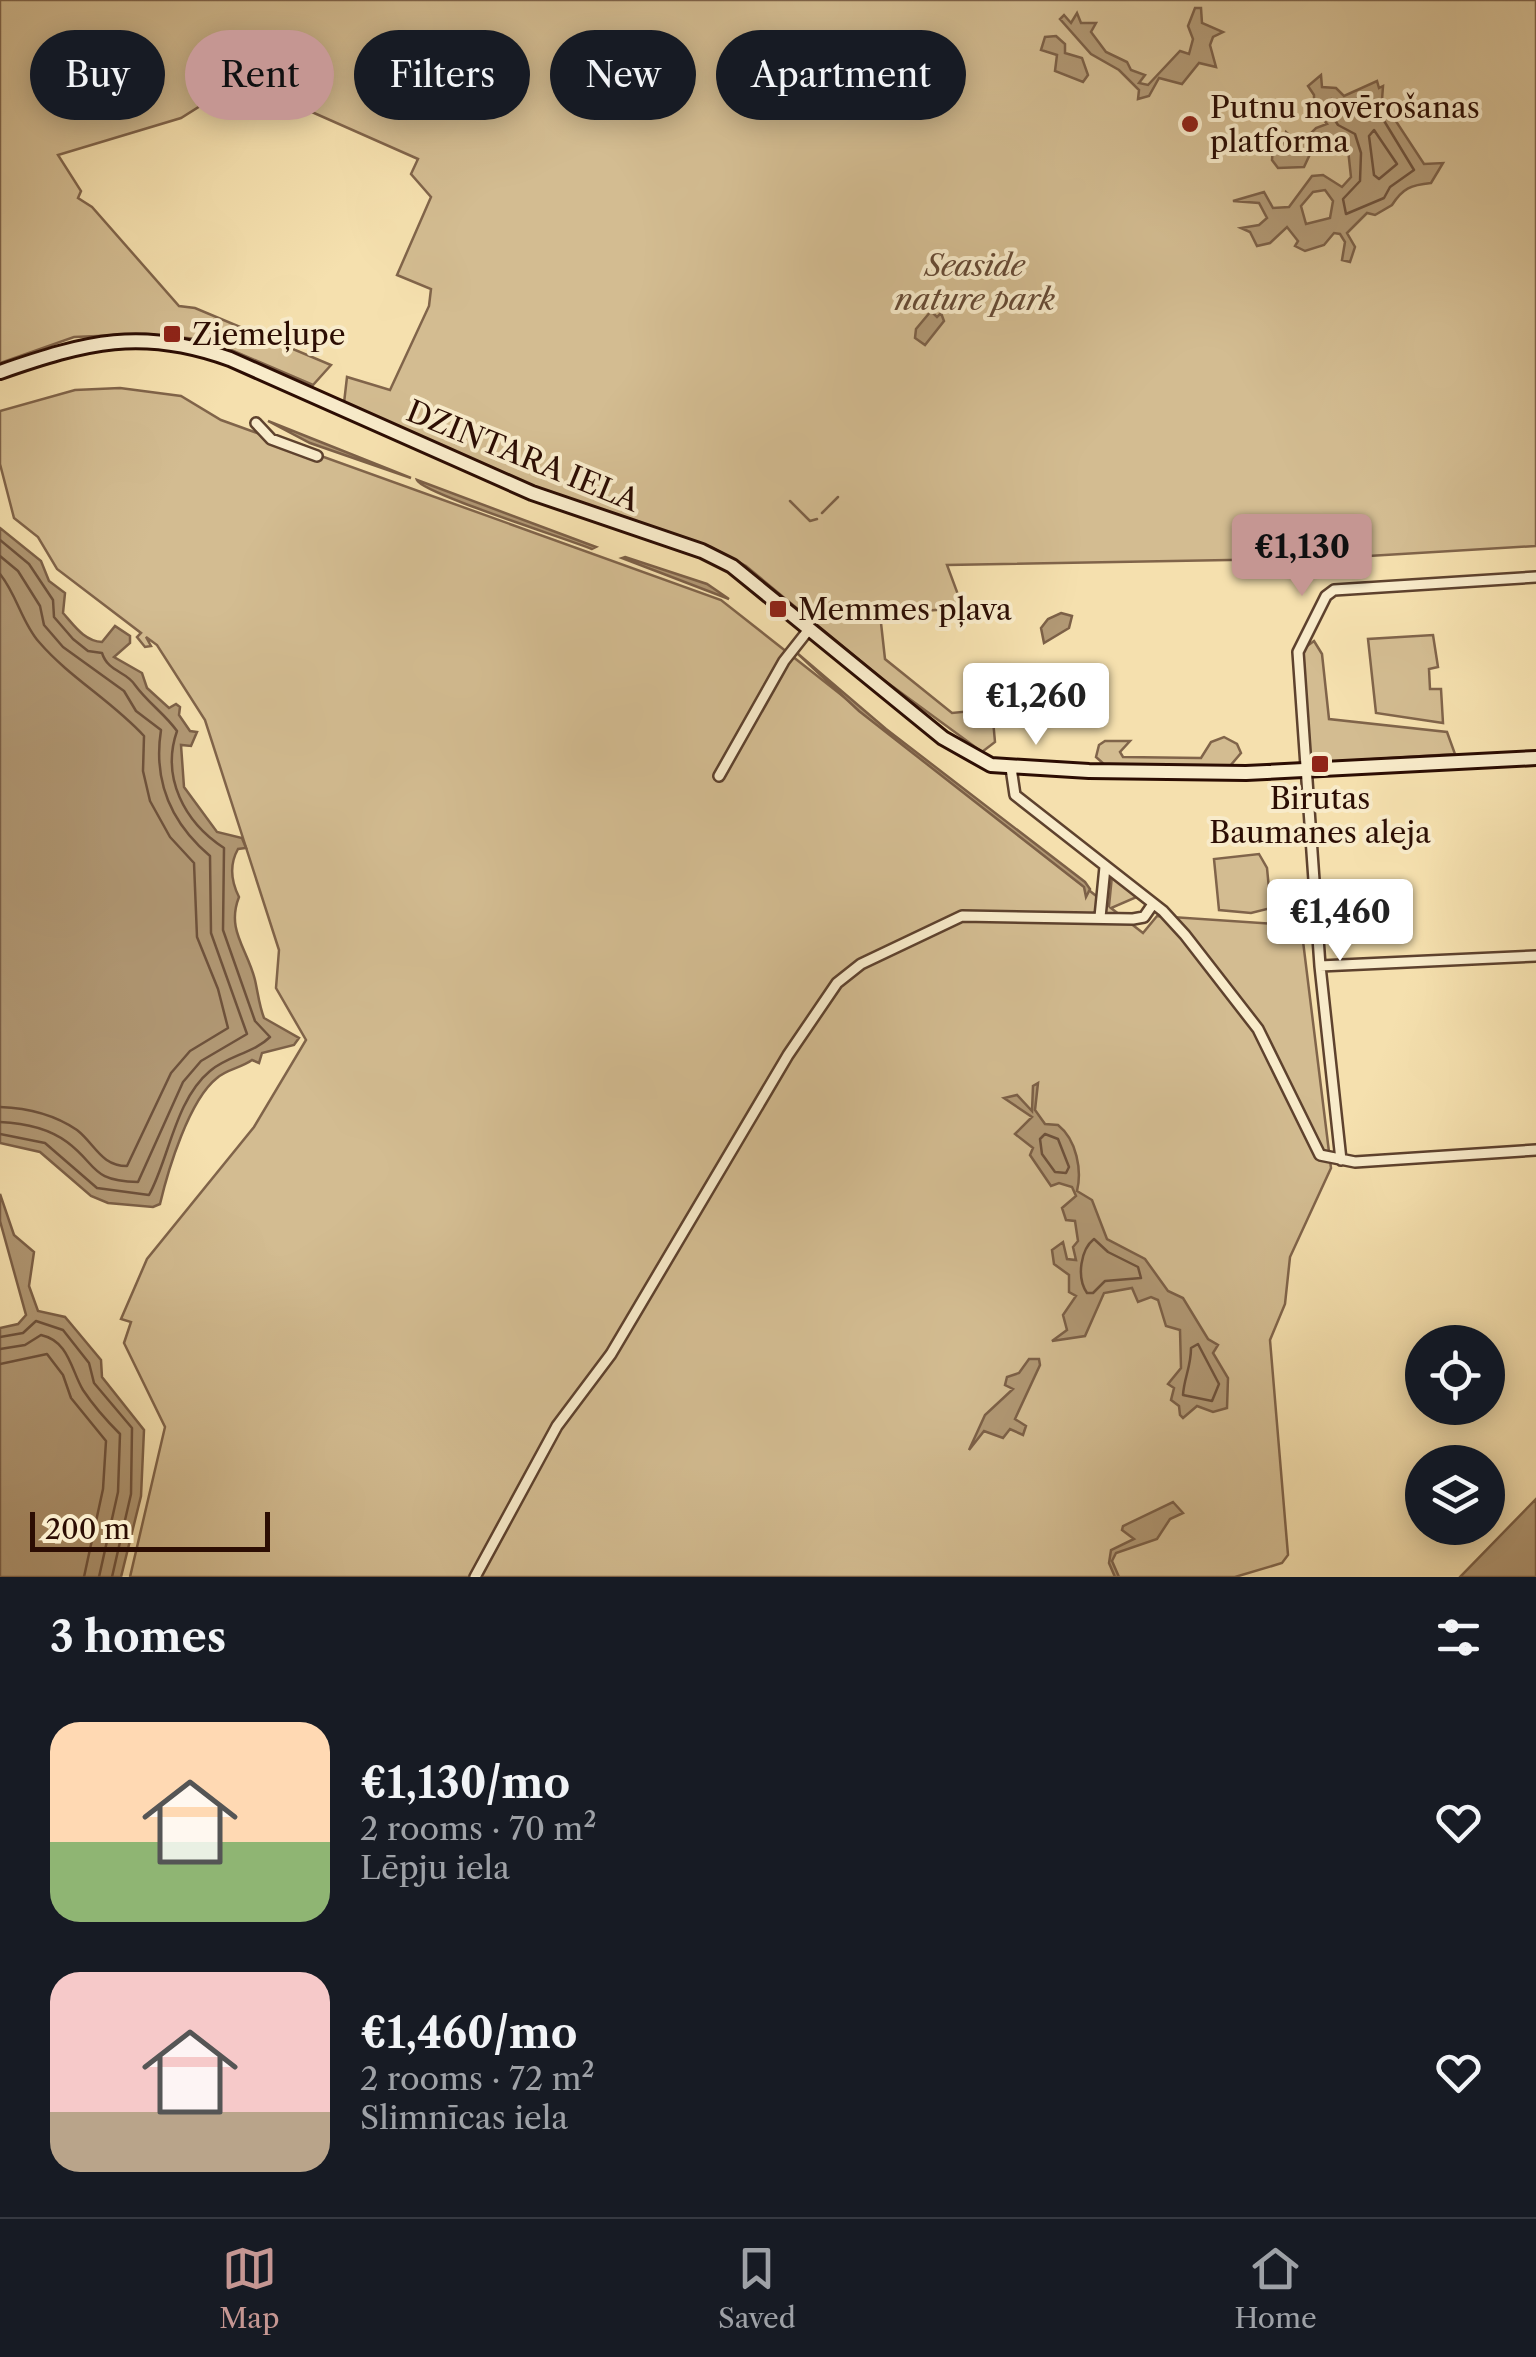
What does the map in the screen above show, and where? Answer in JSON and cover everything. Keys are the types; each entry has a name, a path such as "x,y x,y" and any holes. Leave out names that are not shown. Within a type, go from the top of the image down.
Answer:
{"street":[{"name":"DZINTARA IELA","path":"0,372 107,340 189,344 532,492 702,551 732,566 943,738 976,759 1011,768 1306,771 1536,758"},
{"path":"256,423 271,439 317,456"},
{"path":"1341,1160 1320,966 1298,652 1334,590 1536,578"},
{"path":"718,776 784,661 810,628"},
{"path":"1011,768 1015,795 1153,904 1186,935 1258,1028 1282,1070 1314,1148 1327,1158 1536,1150"},
{"path":"1100,917 1106,894 1105,868"},
{"path":"475,1577 556,1426 610,1354 788,1055 837,983 860,964 962,916 1144,917 1153,904"},
{"path":"1320,966 1536,956"}],"green space":[{"name":"Seaside nature park","path":"0,0 1536,0 1536,546 1335,558 947,565 963,608 880,614 885,659 952,713 992,709 995,742 982,752 881,678 746,566 711,547 532,486 344,403 347,377 390,390 429,306 431,289 397,275 431,197 411,174 418,159 330,120 334,120 334,30 185,30 185,115 58,155 81,191 78,198 92,207 179,306 195,308 331,365 313,385 208,340 145,334 74,337 0,363"},
{"path":"120,388 181,396 221,420 721,600 1109,906 1112,876 1139,896 1111,908 1143,933 1157,916 1275,924 1302,933 1331,1168 1290,1257 1285,1304 1270,1340 1288,1555 1282,1563 1235,1577 130,1577 165,1427 124,1343 131,1322 121,1319 147,1259 254,1127 306,1040 276,988 279,950 205,720 157,645 146,637 151,646 145,647 137,637 141,633 57,569 38,537 14,518 0,464 0,411 75,390"},
{"path":"1433,635 1438,667 1429,669 1430,689 1441,689 1443,723 1376,713 1368,639"},
{"path":"1314,641 1322,654 1329,719 1447,732 1455,754 1310,763 1303,649"},
{"path":"1224,737 1237,744 1241,753 1230,766 1105,765 1096,757 1099,745 1105,741 1130,741 1120,752 1123,757 1201,758 1211,742"},
{"path":"1259,854 1267,868 1269,889 1285,888 1283,905 1251,913 1219,910 1214,859"}],"water":[{"path":"1195,8 1201,8 1202,23 1223,32 1213,37 1210,45 1216,67 1199,63 1182,84 1159,78 1149,96 1138,99 1139,90 1119,70 1091,54 1060,19 1064,15 1071,23 1077,13 1081,23 1096,23 1091,32 1106,52 1145,75 1139,83 1148,85 1180,51 1189,54 1193,39 1188,26"},
{"path":"1056,36 1065,44 1065,53 1082,58 1088,75 1083,82 1055,71 1057,55 1041,50 1045,37"},
{"path":"1321,75 1322,87 1336,88 1344,96 1377,81 1379,88 1383,86 1382,100 1424,164 1443,163 1431,183 1408,188 1392,205 1375,215 1367,213 1347,233 1355,247 1350,262 1342,260 1345,242 1340,234 1334,233 1324,245 1305,251 1295,246 1298,241 1287,227 1270,243 1257,246 1250,232 1241,228 1259,225 1267,218 1259,203 1233,201 1264,192 1273,208 1289,207 1312,176 1323,175 1342,187 1351,177 1347,140 1324,134 1318,137 1304,167 1278,168 1272,160 1273,146 1282,144 1286,132 1299,145 1316,128 1327,124 1314,108 1314,95 1308,86","holes":["1325,190 1333,201 1330,218 1306,224 1301,206 1313,192"]},
{"path":"931,311 937,317 941,313 944,321 925,345 915,338 916,329"},
{"path":"268,421 411,478 310,443"},
{"path":"417,480 596,547 592,549 467,505"},
{"path":"0,528 41,561 49,581 65,593 63,613 80,632 102,642 115,626 130,636 130,643 114,657 142,673 147,688 169,708 176,704 180,707 179,715 190,731 197,732 191,746 181,745 184,787 217,832 242,838 246,848 238,849 232,867 239,897 236,929 264,1018 299,1038 294,1045 262,1053 259,1063 252,1060 225,1073 207,1088 181,1136 160,1204 153,1207 108,1203 91,1196 40,1152 0,1143"},
{"path":"622,558 707,584 729,599"},
{"path":"1061,613 1072,616 1069,628 1044,643 1041,628"},
{"path":"797,653 886,729 1085,882 1090,889 1086,897 1084,887 859,711"},
{"path":"1038,1083 1035,1110 1045,1124 1058,1125 1070,1139 1078,1165 1077,1191 1092,1200 1107,1239 1145,1259 1168,1291 1183,1298 1208,1339 1218,1345 1213,1353 1228,1378 1227,1408 1213,1412 1197,1406 1183,1418 1180,1415 1179,1406 1171,1400 1174,1388 1168,1384 1181,1368 1180,1330 1166,1326 1158,1300 1151,1297 1138,1302 1132,1288 1104,1293 1085,1336 1052,1341 1067,1330 1063,1315 1076,1296 1069,1292 1069,1275 1054,1264 1052,1250 1063,1242 1067,1259 1076,1260 1075,1221 1066,1220 1062,1208 1076,1196 1072,1187 1059,1183 1051,1186 1030,1155 1033,1148 1015,1134 1032,1117 1004,1098 1017,1095 1032,1111 1033,1086"},
{"path":"0,1194 14,1235 34,1252 29,1286 38,1311 65,1317 101,1360 102,1377 144,1430 141,1496 121,1577 0,1577 0,1328 18,1324 26,1315 0,1221"},
{"path":"1029,1359 1039,1359 1040,1365 1015,1419 1026,1426 1023,1435 1010,1429 1003,1438 984,1431 969,1450 985,1415 1013,1389 1005,1385 1007,1377 1019,1373"},
{"path":"1536,1499 1536,1577 1460,1577 1491,1545 1505,1545 1505,1531"},
{"path":"1173,1502 1183,1513 1170,1519 1157,1539 1116,1553 1112,1561 1119,1577 1115,1577 1109,1563 1111,1550 1134,1539 1122,1530 1123,1526"}],"waterway":[{"path":"822,513 838,497"},
{"path":"790,501 810,521 817,519"}],"place":[{"name":"Putnu novērošanas platforma","path":"1190,124"},
{"name":"Ziemeļupe","path":"172,334"},
{"name":"Memmes pļava","path":"778,609"},
{"name":"Birutas Baumanes aleja","path":"1320,764"}]}
